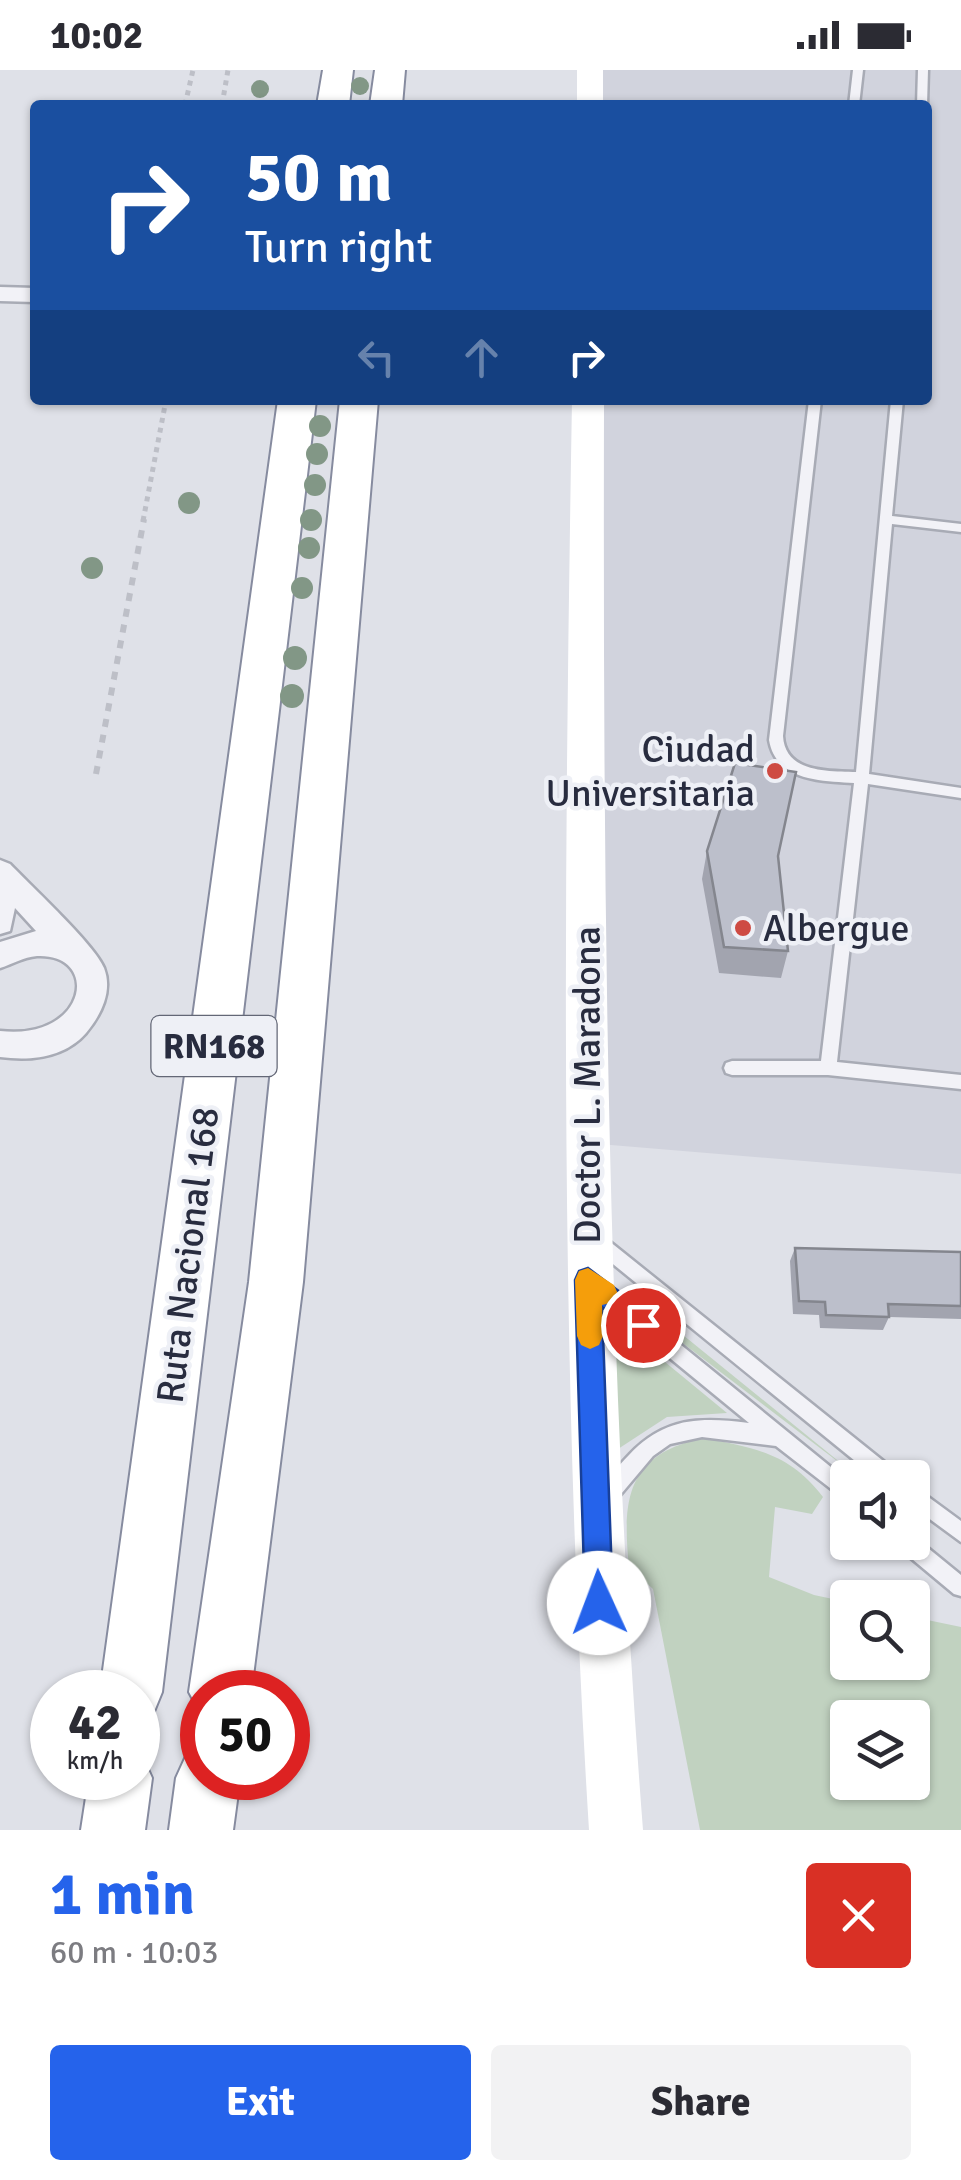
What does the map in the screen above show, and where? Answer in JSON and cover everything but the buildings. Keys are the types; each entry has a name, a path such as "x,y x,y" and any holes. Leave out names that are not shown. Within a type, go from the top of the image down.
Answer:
{"highway":[{"path":"334,100 338,70"},
{"path":"387,100 390,70"},
{"name":"Ruta Nacional 168","path":"134,1670 296,405"},
{"name":"RN168","path":"223,1670 276,1282 359,405"},
{"path":"113,1830 117,1800"},
{"path":"201,1830 205,1800"}],"main road":[{"name":"Doctor L. Maradona","path":"588,405 587,1234 600,1635 616,1830"}],"street":[{"path":"0,294 30,295"},
{"path":"0,872 78,956 93,984 92,1001 68,1034 48,1044 26,1048 0,1044"},
{"path":"0,894 0,922"},
{"path":"0,956 28,944 46,944 78,956"}],"lane":[{"path":"855,100 858,70"},
{"path":"922,100 923,70"},
{"path":"814,405 777,716 777,749 789,765 815,774 961,793"},
{"path":"828,1068 862,778 896,405"},
{"path":"885,519 961,528"},
{"path":"732,1068 828,1068 961,1082"},
{"path":"587,1234 869,1460"},
{"path":"588,1280 830,1478"},
{"path":"596,1514 640,1454 663,1437 686,1427 718,1426 781,1438"},
{"path":"930,1508 961,1533"},
{"path":"929,1560 961,1587"}],"path":[{"path":"186,100 193,70"},
{"path":"223,100 228,70"},
{"path":"96,774 165,405"}],"shaded area":[{"name":"Ciudad Universitaria","path":"594,70 961,70 961,1174 587,1143 590,405 932,405 932,100 591,100"}],"green space":[{"path":"646,1305 837,1460 836,1460 642,1312"},
{"path":"614,1320 727,1413 667,1417 618,1449"},
{"path":"705,1438 741,1446 784,1462 823,1497 812,1514 775,1507 769,1577 830,1598 830,1680 930,1680 930,1621 961,1627 961,1830 700,1830 653,1589 629,1567 629,1500 645,1467 659,1455"}],"slow traffic":[{"path":"590,1336 588,1280 605,1294"}],"place":[{"name":"Ciudad Universitaria","path":"775,771"},
{"name":"Albergue","path":"743,928"}],"route":[{"path":"599,1603 588,1280 643,1325"}]}
